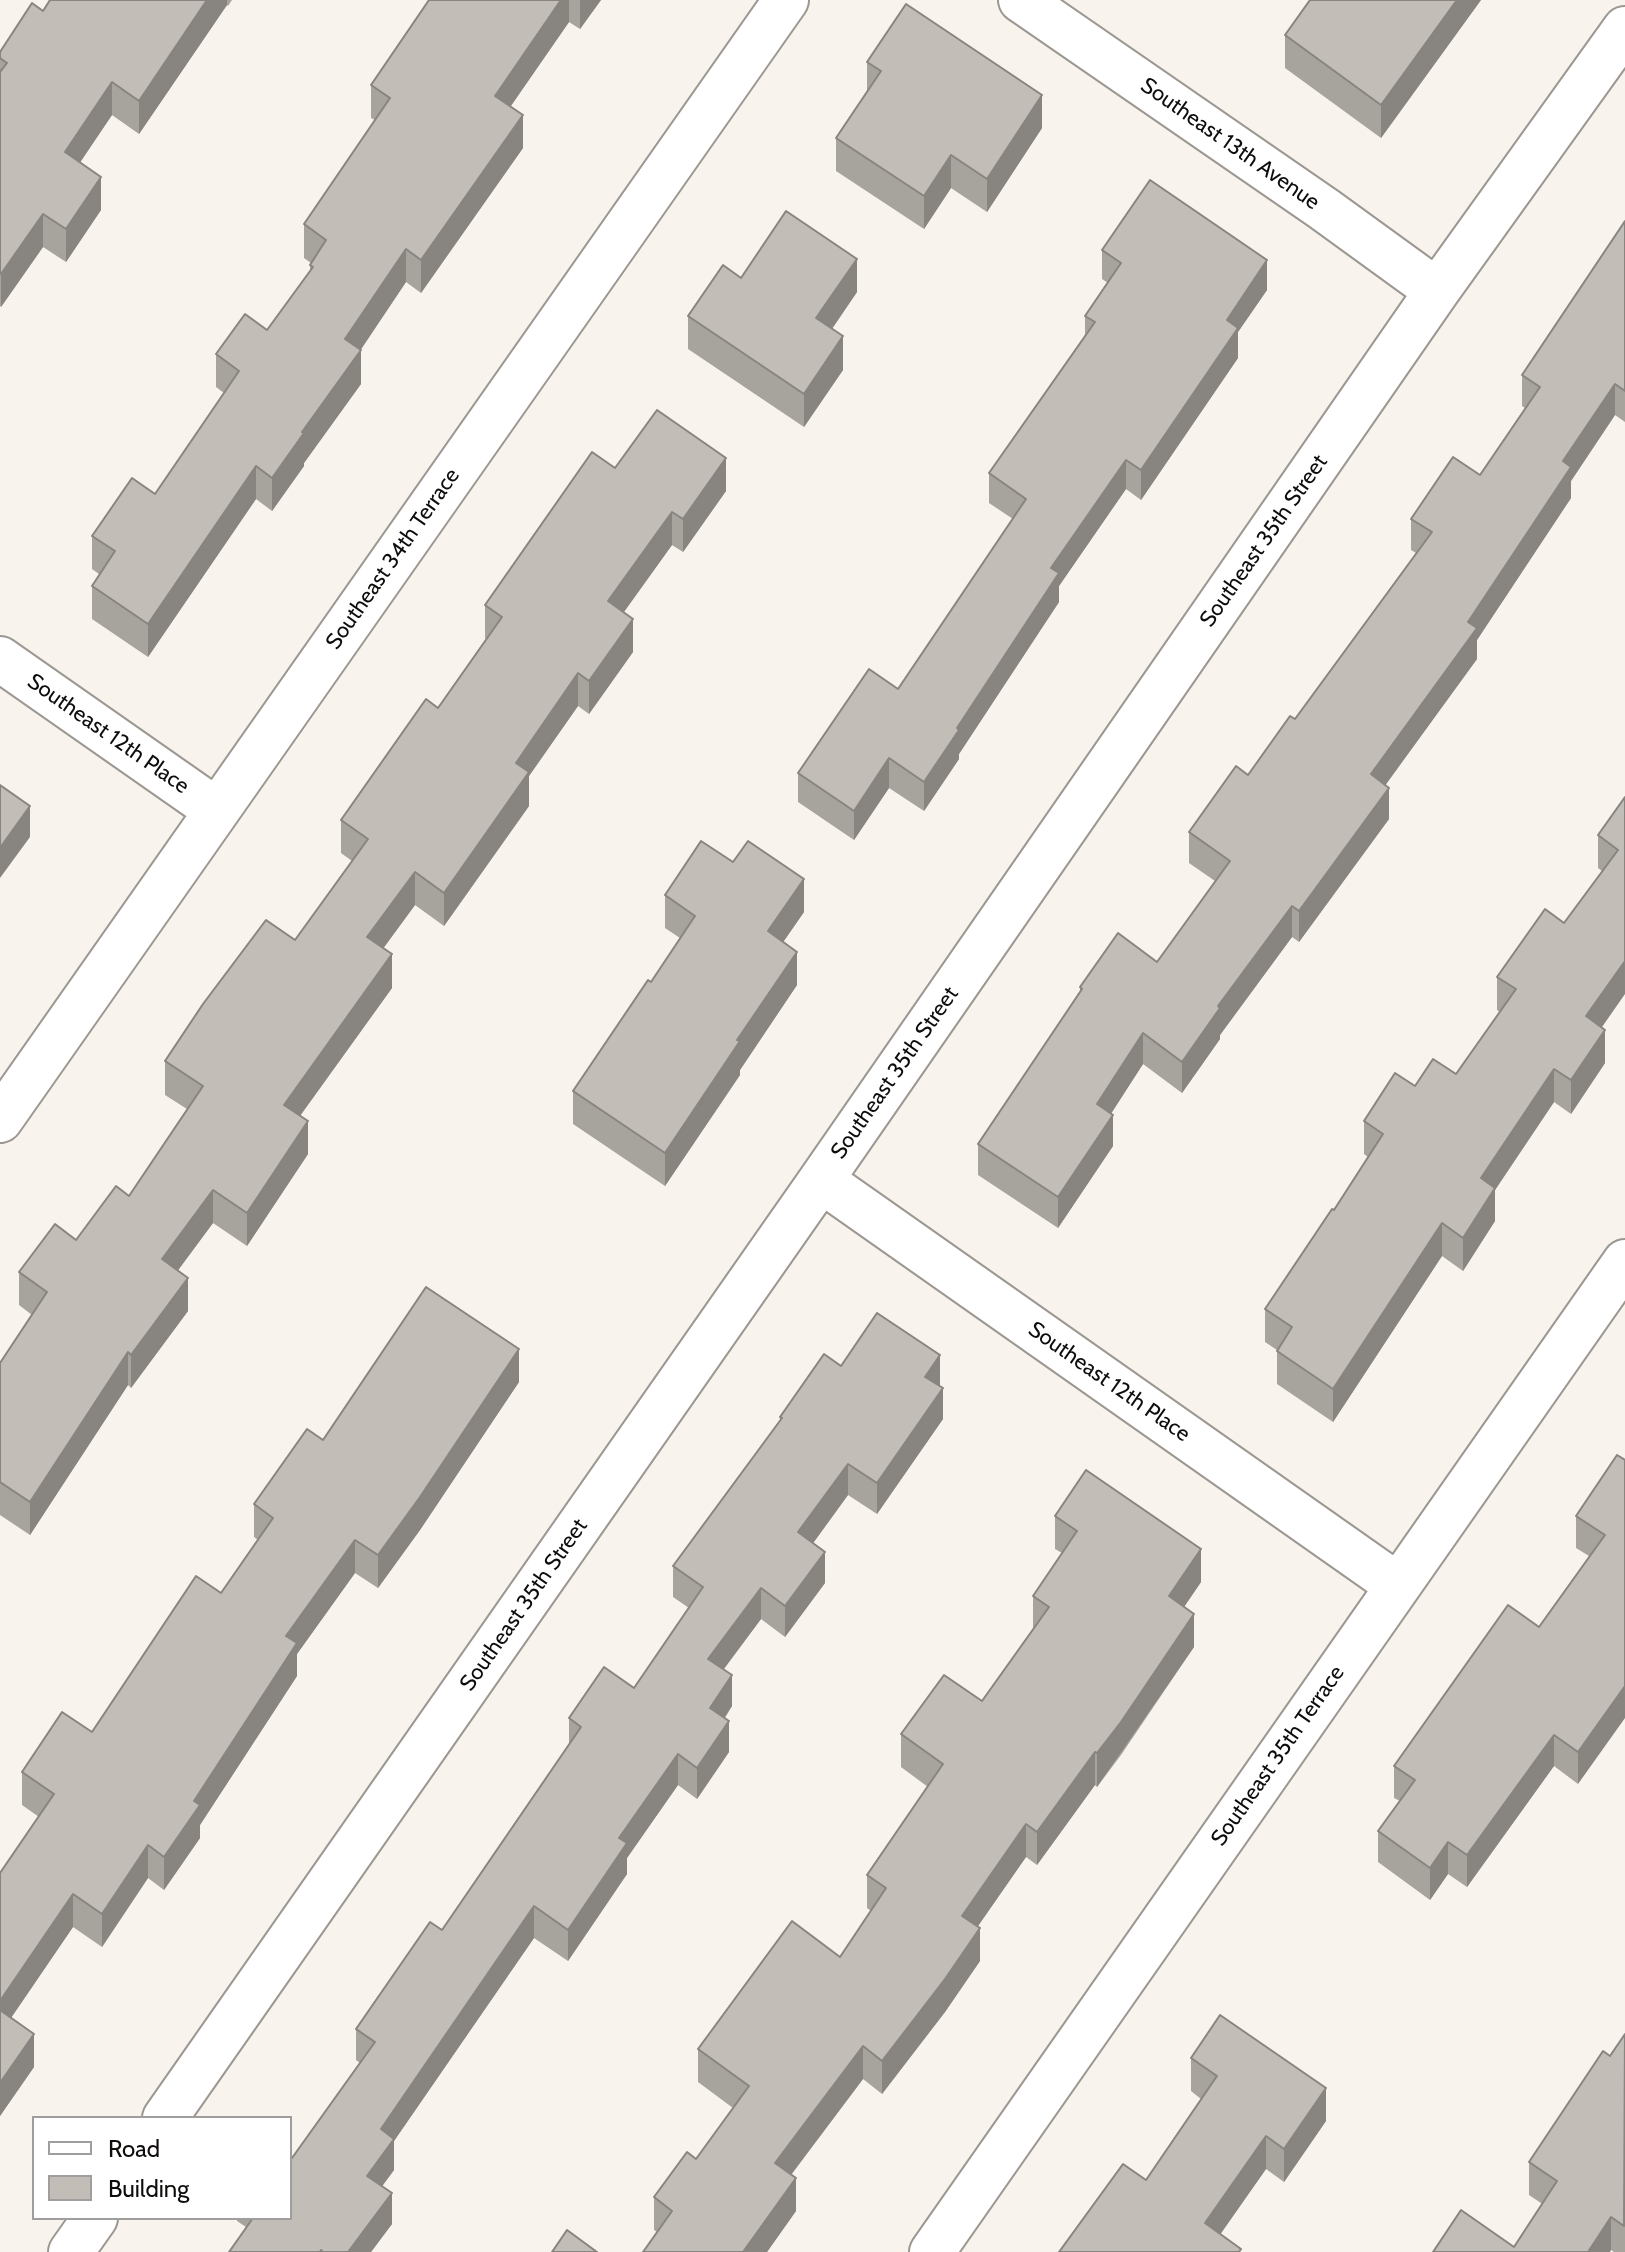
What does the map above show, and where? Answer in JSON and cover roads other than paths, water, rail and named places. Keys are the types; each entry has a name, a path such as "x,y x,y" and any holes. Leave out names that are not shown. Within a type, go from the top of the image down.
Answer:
{"street":[{"name":"Southeast 34th Terrace","path":"0,1120 786,0"},
{"name":"Southeast 13th Avenue","path":"1021,0 1324,209 1437,291"},
{"name":"Southeast 35th Street","path":"166,2116 821,1180 1437,291 1625,29"},
{"name":"Southeast 12th Place","path":"0,659 216,810"},
{"name":"Southeast 12th Place","path":"821,1180 1397,1585"},
{"name":"Southeast 35th Terrace","path":"932,2252 1625,1262"},
{"path":"71,2252 94,2220"}]}
